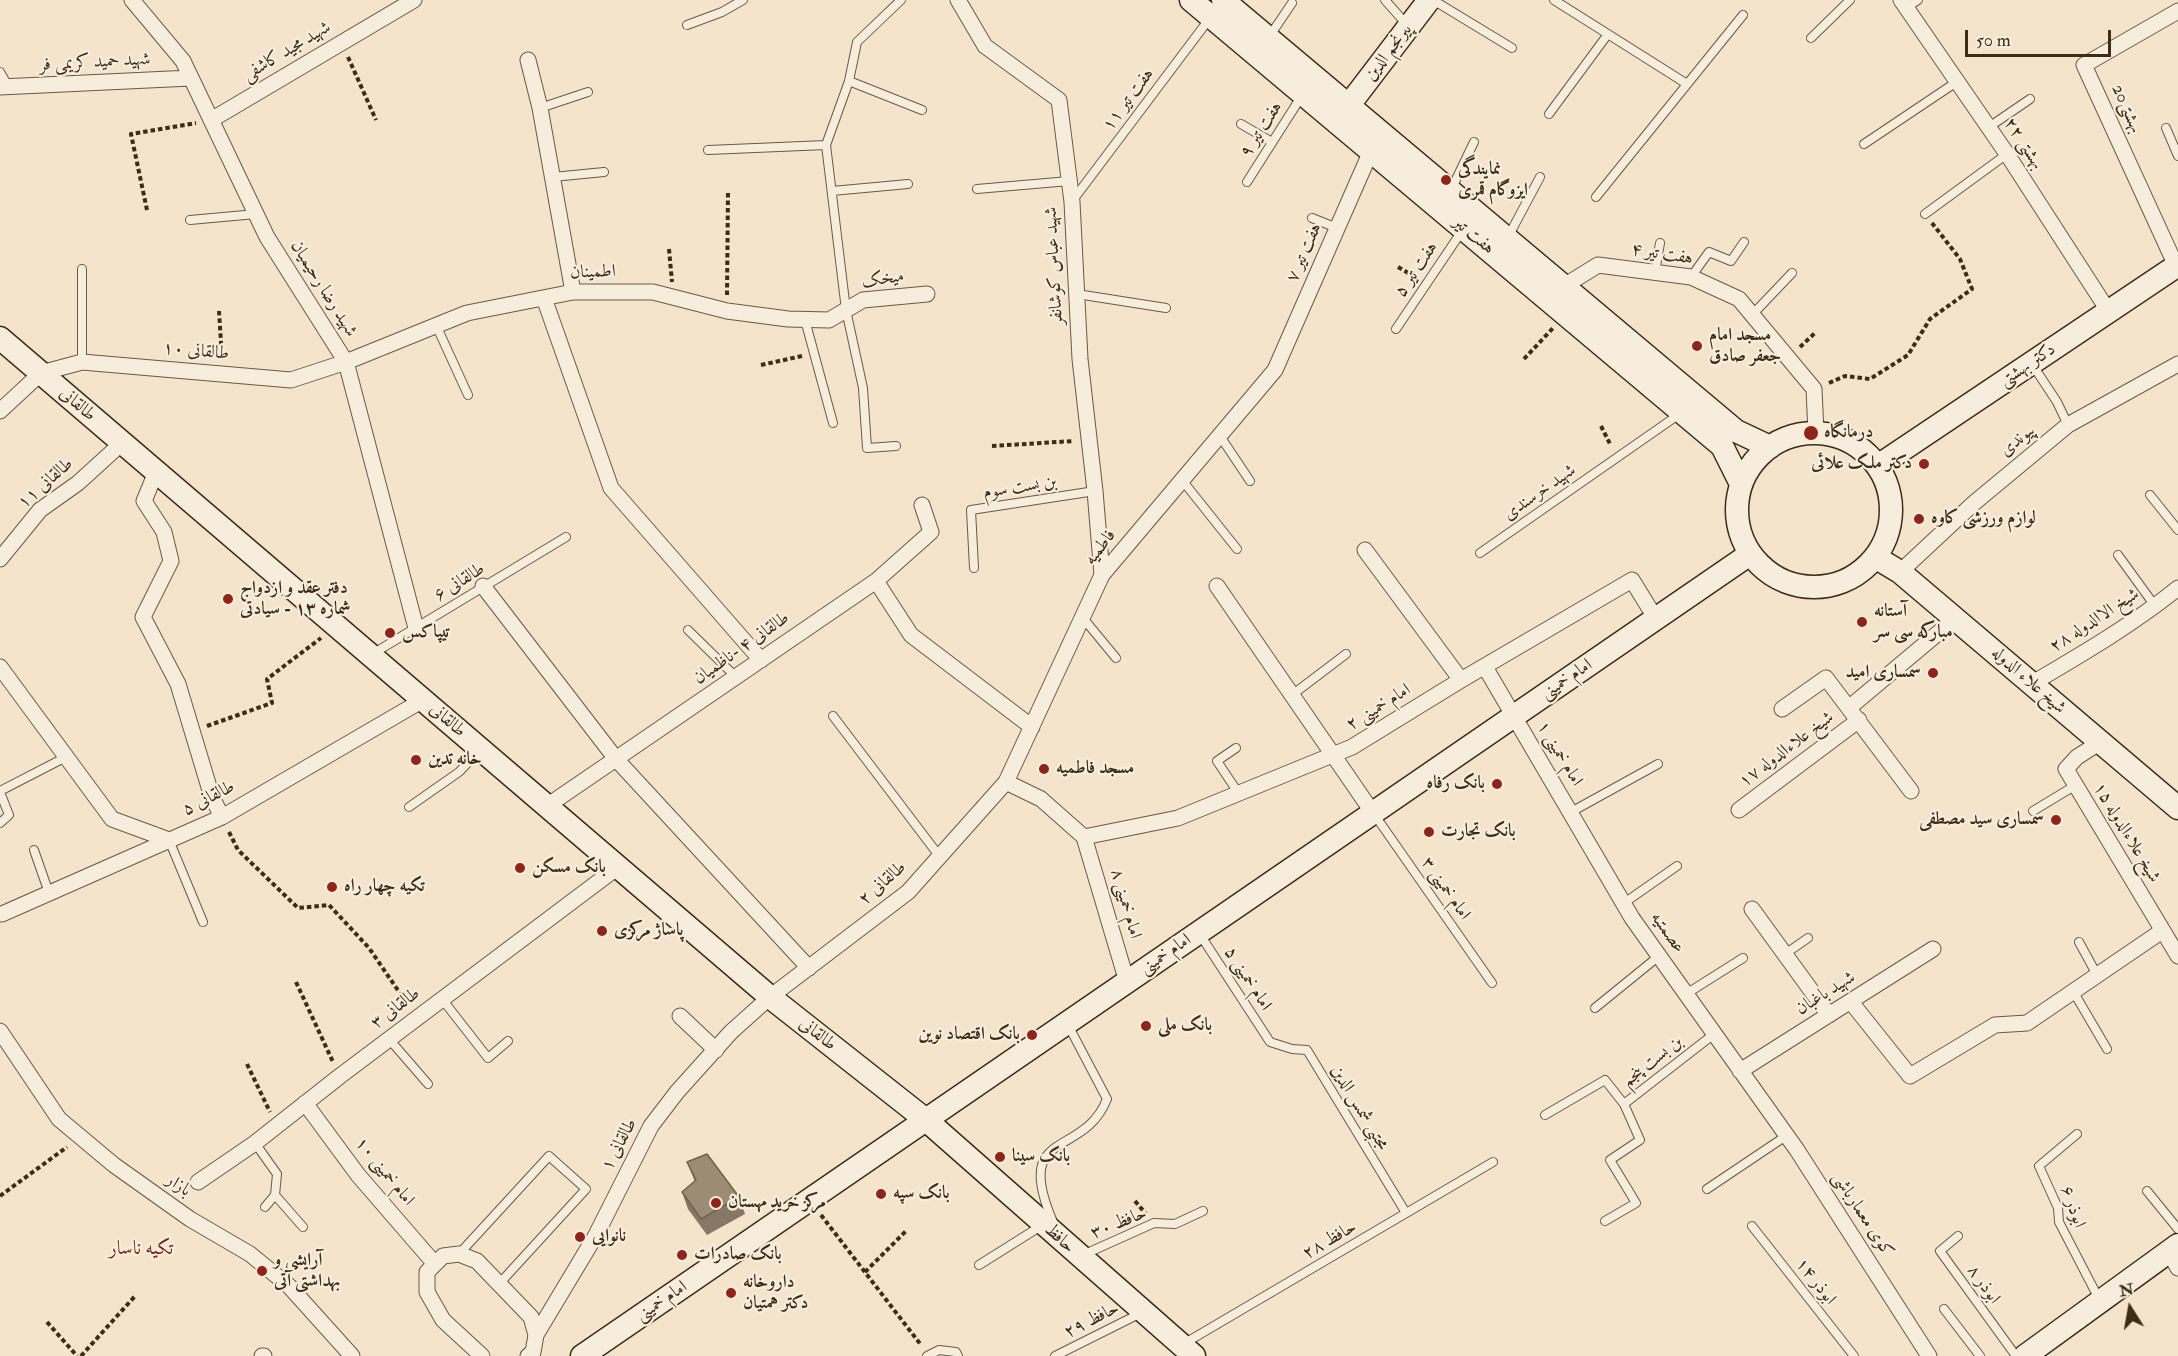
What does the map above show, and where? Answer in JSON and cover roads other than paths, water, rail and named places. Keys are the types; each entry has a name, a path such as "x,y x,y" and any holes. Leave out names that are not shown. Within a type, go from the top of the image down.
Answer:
{"main road":[{"name":"هفت تیر","path":"1191,0 1217,8 1268,38 1343,114 1371,151 1722,446 1741,484"},
{"name":"پیرنجم الدین","path":"1343,114 1431,0"},
{"name":"هفت تیر","path":"1217,8 1303,94 1343,114 1451,191 1736,430 1770,447"},
{"name":"دکتر بهشتی","path":"1878,466 2177,266"},
{"name":"طالقانی","path":"0,338 770,997 926,1120"},
{"path":"1816,433 1840,437 1861,449 1878,466 1888,489 1891,512 1887,536 1875,557 1857,574 1836,584 1811,587 1788,583 1767,572 1750,554 1739,532 1736,508 1741,484 1752,463 1770,447 1792,436 1816,433"},
{"name":"امام خمینی","path":"582,1356 1750,554"},
{"name":"شیخ علاء الدوله","path":"1875,557 1900,572 1956,618 2099,743 2178,808"},
{"name":"حافظ","path":"926,1120 1188,1351"},
{"path":"2030,1354 2100,1301 2175,1255"}],"street":[{"name":"شهید رضا رحیمیان","path":"132,0 183,61 267,237 346,362 416,628"},
{"name":"شهید مجید کاشفی","path":"211,120 414,0"},
{"name":"شهید عباس کوشانفر","path":"958,0 985,46 1059,100 1072,202 1080,359 1102,575"},
{"name":"بهشتی ۲۲","path":"1908,3 2109,312"},
{"name":"بهشتی20","path":"2177,266 2084,65 2178,11"},
{"path":"528,60 540,108 573,292"},
{"name":"شهید حمید کریمی فر","path":"4,87 191,78"},
{"name":"هفت تیر ۷","path":"1275,370 1371,151"},
{"name":"هفت تیر ۴","path":"1564,286 1598,265 1691,277 1739,299 1814,389 1816,433"},
{"name":"اطمینان","path":"346,362 467,313 573,292 653,292 727,311 805,320 828,320 846,310"},
{"name":"میخک","path":"846,310 863,300 927,294"},
{"path":"544,298 611,488 760,660"},
{"name":"طالقانی ۱۰","path":"41,373 82,362 291,380 346,362"},
{"name":"پیوندی","path":"1900,572 1974,502 2068,425 2178,364"},
{"name":"فاطمیه","path":"1006,782 1102,575 1275,370"},
{"path":"0,411 41,373"},
{"name":"طالقانی ۱۱","path":"0,559 40,510 78,483 122,443"},
{"path":"156,472 144,501 164,532 171,561 143,616 178,684 212,797 222,817"},
{"name":"طالقانی ۴ -ناظمیان","path":"547,807 876,581 931,532 922,505"},
{"path":"1365,550 1461,680"},
{"name":"امام خمینی ۲","path":"1084,837 1178,818 1352,747 1632,580 1656,619"},
{"path":"876,581 911,635 1032,727"},
{"path":"483,586 616,759 809,968"},
{"path":"1217,586 1374,813"},
{"name":"شیخ الاالدوله ۲۸","path":"2031,684 2090,650 2178,588"},
{"name":"شیخ علاءالدوله ۱۷","path":"1850,707 1956,618"},
{"path":"0,667 112,819 169,840"},
{"name":"امام خمینی ۱","path":"1485,667 1571,812"},
{"name":"شیخ علاءالدوله ۱۷","path":"1782,709 1826,678 1850,707 1911,792"},
{"name":"طالقانی ۵","path":"2,914 222,817 423,700"},
{"name":"شیخ علاءالدوله ۱۷","path":"1739,810 1859,720"},
{"name":"شیخ علاءالدوله ۱۵","path":"2099,743 2077,757 2066,769 2178,956"},
{"path":"1006,782 1041,799 1084,837"},
{"name":"طالقانی ۲","path":"770,997 908,892 1006,782"},
{"name":"عصمتیه","path":"1571,812 1624,903 1659,956 1786,1136"},
{"name":"امام خمینی ۸","path":"1084,837 1127,982"},
{"name":"طالقانی ۳","path":"198,1182 255,1143 339,1076 618,867"},
{"path":"1752,909 1829,1015"},
{"path":"1851,1002 1910,1076 1995,1025 2027,1023 2162,931"},
{"name":"شهید باغبان","path":"1740,1071 1933,949"},
{"name":"طالقانی ۱","path":"528,1356 533,1352 537,1335 596,1234 651,1126 677,1092 731,1032 770,997"},
{"path":"680,1016 716,1050"},
{"name":"بازار","path":"0,1030 59,1119 114,1165 190,1219 250,1254 289,1286 352,1356"},
{"name":"امام خمینی ۱۰","path":"306,1102 358,1175 435,1264"},
{"name":"کوی معمارباشی","path":"1786,1136 1929,1356"},
{"path":"482,1356 443,1320 427,1292 427,1272 443,1256 459,1254 477,1261 531,1317 537,1335"}],"lane":[{"path":"687,25 722,12 743,0"},
{"path":"896,446 867,448 863,388 846,310 826,145 849,81 857,42 901,0"},
{"path":"1386,0 1409,27"},
{"path":"1431,0 1512,48"},
{"path":"1554,0 1687,84"},
{"path":"1811,38 1850,0"},
{"path":"1268,38 1292,3"},
{"name":"هفت تیر ۱۱","path":"1072,202 1217,8"},
{"path":"1596,197 1743,15"},
{"path":"1549,114 1608,34"},
{"path":"0,72 4,87"},
{"path":"849,81 922,110"},
{"path":"1864,144 1958,81"},
{"path":"540,108 588,93"},
{"name":"هفت تیر ۹","path":"1247,182 1303,94"},
{"path":"1989,127 2030,99"},
{"path":"1241,124 1272,142"},
{"path":"2166,128 2178,156"},
{"path":"1451,191 1474,142"},
{"path":"708,150 826,145"},
{"path":"1925,214 2007,154"},
{"path":"553,177 604,172"},
{"path":"1507,238 1540,177"},
{"path":"977,189 1069,181"},
{"path":"832,190 908,184"},
{"path":"190,220 256,214"},
{"path":"1312,218 1337,228"},
{"name":"هفت تیر ۵","path":"1396,329 1464,228"},
{"path":"1691,277 1710,252 1731,261 1744,242"},
{"path":"1654,272 1660,243"},
{"path":"82,269 82,362"},
{"path":"1752,315 1792,273"},
{"path":"1077,294 1166,308"},
{"path":"805,320 833,423"},
{"path":"436,325 468,395"},
{"path":"2032,363 2057,402 2068,425"},
{"name":"شهید خرسندی","path":"1480,553 1682,412"},
{"path":"1220,436 1250,481"},
{"path":"1182,480 1237,549"},
{"name":"بن بست سوم","path":"974,568 971,510 1095,491"},
{"path":"2150,495 2178,530"},
{"name":"طالقانی ۶","path":"370,656 566,537"},
{"path":"2118,555 2155,606"},
{"path":"1083,618 1116,658"},
{"path":"688,630 736,677"},
{"path":"1292,695 1346,654"},
{"path":"833,716 939,857"},
{"path":"1236,748 1217,761 1239,794"},
{"path":"409,807 459,772 480,750"},
{"path":"0,823 9,815 0,791 66,757"},
{"path":"1571,812 1658,764"},
{"name":"شیخ علاءالدوله ۱۵","path":"2032,811 2076,785"},
{"name":"امام خمینی ۳","path":"1374,813 1492,983"},
{"path":"169,840 203,922"},
{"path":"34,850 49,893"},
{"path":"1624,903 1677,866"},
{"name":"امام خمینی ۵","path":"1199,933 1270,1042"},
{"path":"1785,954 1808,938"},
{"path":"2079,942 2097,975"},
{"path":"1594,1008 1659,956"},
{"path":"1686,994 1743,958"},
{"path":"2073,991 2107,1049"},
{"path":"442,999 488,1058 508,1041"},
{"path":"1061,1240 1043,1197 1040,1173 1044,1156 1101,1116 1107,1099 1067,1023"},
{"name":"بن بست پنجم","path":"1605,1221 1636,1203 1610,1160 1640,1140 1624,1104 1714,1034"},
{"path":"389,1039 428,1084"},
{"name":"مجتبی شمس الدین","path":"1270,1042 1292,1049 1307,1050 1406,1213"},
{"path":"1545,1115 1605,1080 1624,1104"},
{"name":"ابوذر ۶","path":"2077,1134 2039,1166 2058,1208 2059,1222 2100,1301"},
{"path":"1707,1189 1786,1136"},
{"path":"255,1143 277,1174 275,1195 265,1207"},
{"path":"459,1254 549,1156 586,1190 499,1284"},
{"name":"حافظ ۲۸","path":"1188,1351 1406,1213 1493,1162"},
{"path":"2147,1191 2178,1229"},
{"path":"275,1195 303,1227"},
{"name":"حافظ ۳۰","path":"1080,1257 1154,1224 1175,1224 1203,1211"},
{"path":"979,1265 1043,1224"},
{"name":"ابوذر ۱۴","path":"1752,1226 1854,1356"},
{"name":"ابوذر ۸","path":"1959,1236 1940,1251 2030,1354"},
{"path":"1944,1309 1980,1356"},
{"name":"حافظ ۲۹","path":"1055,1356 1142,1312"},
{"path":"928,1356 939,1350 956,1352 958,1356"}],"place":[{"name":"نمایندگی ایزوگام قمری","path":"1446,180"},
{"name":"مسجد امام جعفر صادق","path":"1697,346"},
{"name":"درمانگاه","path":"1811,433"},
{"name":"دکتر ملک علائی","path":"1924,464"},
{"name":"لوازم ورزشی کاوه","path":"1919,519"},
{"name":"دفتر عقد و ازدواج شماره ۱۳ - سیادتی","path":"228,599"},
{"name":"آستانه مبارکه سی سر","path":"1862,622"},
{"name":"تیپاکس","path":"390,633"},
{"name":"سمساری امید","path":"1933,673"},
{"name":"خانه تدین","path":"416,760"},
{"name":"مسجد فاطمیه","path":"1044,769"},
{"name":"بانک رفاه","path":"1497,784"},
{"name":"سمساری سید مصطفی","path":"2056,820"},
{"name":"بانک تجارت","path":"1429,832"},
{"name":"بانک مسکن","path":"520,868"},
{"name":"تکیه چهار راه","path":"332,887"},
{"name":"پاساژ مرکزی","path":"602,931"},
{"name":"بانک ملی","path":"1146,1026"},
{"name":"بانک اقتصاد نوین","path":"1032,1035"},
{"name":"بانک سینا","path":"1000,1157"},
{"name":"بانک سپه","path":"881,1194"},
{"name":"مرکز خرید مهستان","path":"716,1203"},
{"name":"نانوایی","path":"580,1237"},
{"name":"بانک صادرات","path":"682,1255"},
{"name":"آرایشی و بهداشتی آتی","path":"262,1271"},
{"name":"داروخانه دکتر همتیان","path":"731,1293"}],"district":[{"name":"تکیه ناسار","path":"141,1250"}]}
